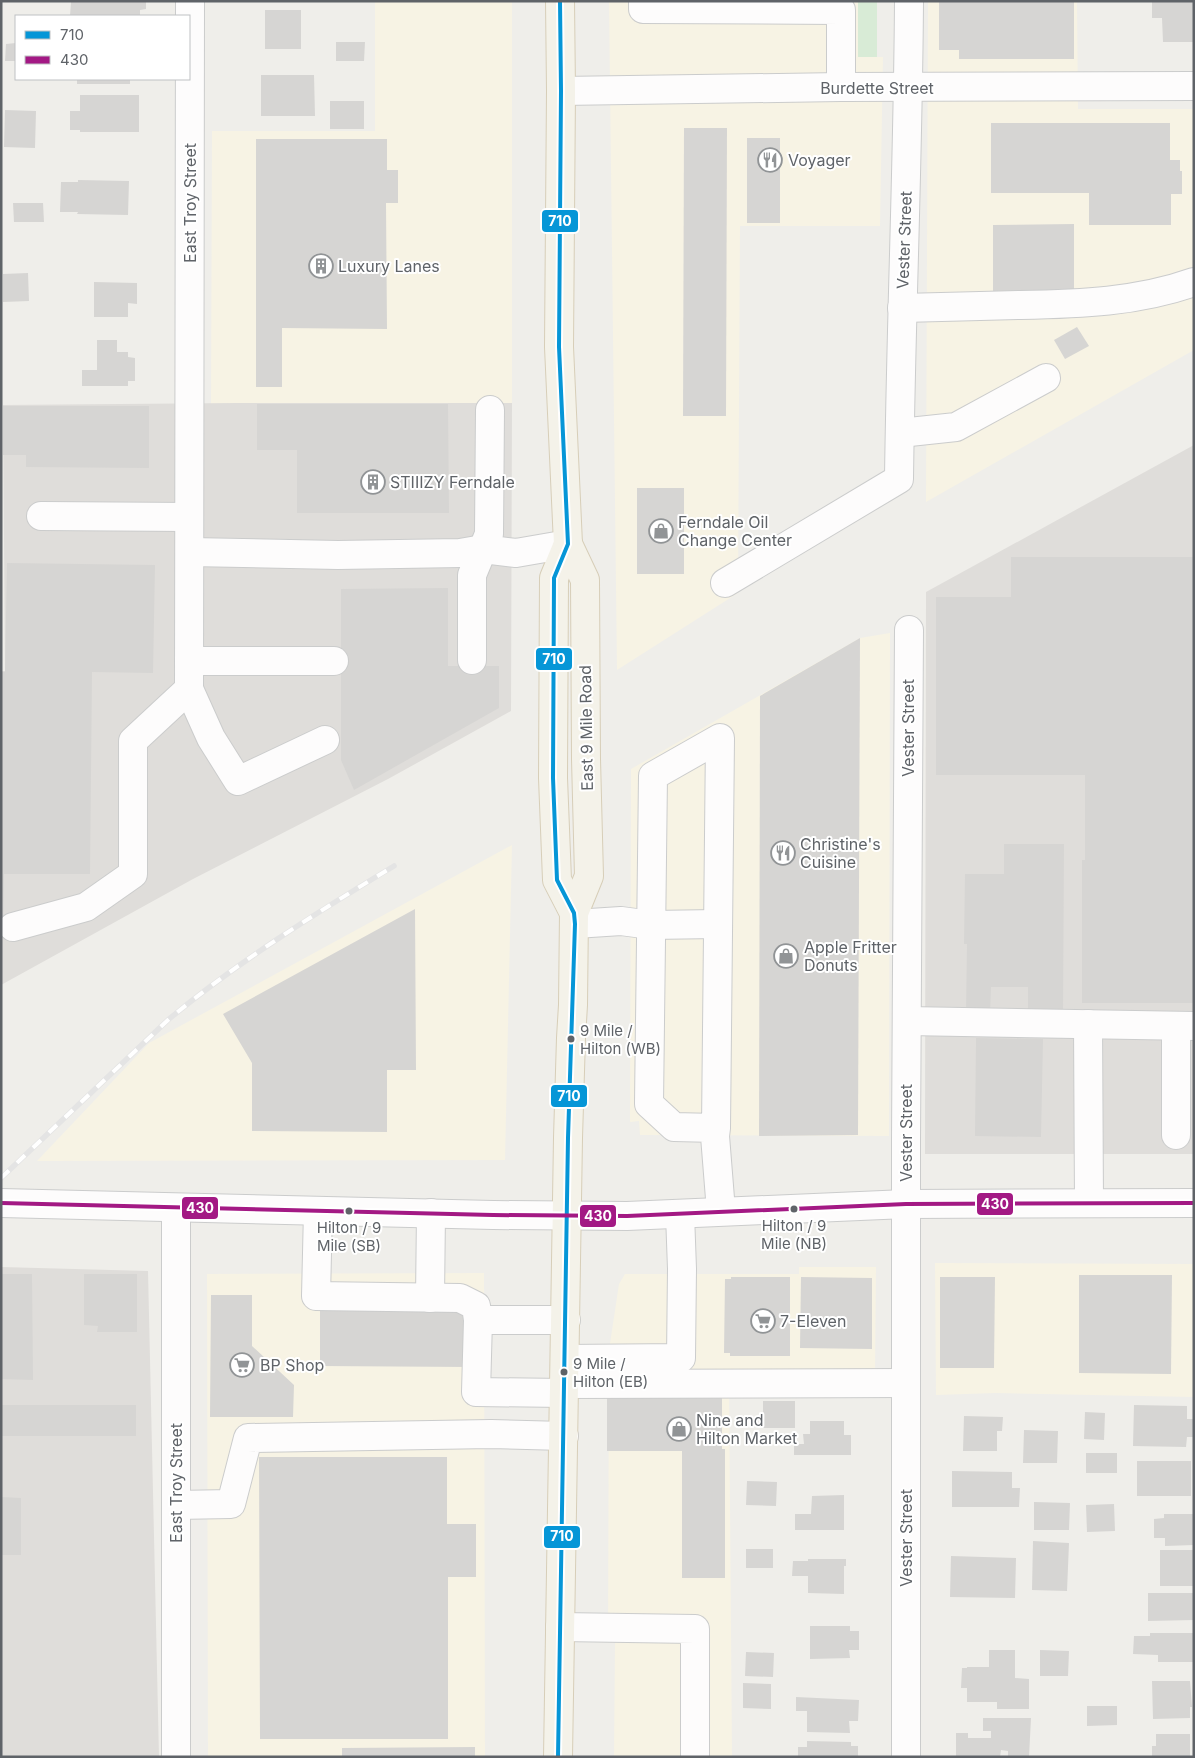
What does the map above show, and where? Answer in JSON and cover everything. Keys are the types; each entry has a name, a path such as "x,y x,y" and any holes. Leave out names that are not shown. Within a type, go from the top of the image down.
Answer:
{"main road":[{"name":"East 9 Mile Road","path":"558,1757 570,1038 573,1005 575,918 589,876 585,580 568,544 559,347 560,1"}],"street":[{"name":"East Troy Street","path":"190,1 190,15"},
{"path":"644,1 643,9 717,5 841,6 840,87"},
{"name":"Vester Street","path":"725,583 899,479 909,1"},
{"name":"East Troy Street","path":"189,689 190,80"},
{"name":"Burdette Street","path":"561,91 840,87 1194,86"},
{"path":"902,308 1104,302 1144,296 1194,282"},
{"path":"900,433 956,427 1046,378"},
{"path":"472,660 472,575 489,534 490,410"},
{"path":"41,516 190,517"},
{"path":"190,552 338,555 460,553 483,549 516,553 568,544"},
{"name":"Vester Street","path":"906,1757 909,630"},
{"path":"189,661 334,660"},
{"path":"13,927 86,907 133,874 133,741 189,689 211,738 238,781 325,740"},
{"path":"716,1128 674,1127 649,1104 653,776 720,738 716,1128 720,1211"},
{"path":"575,918 651,925 717,924"},
{"path":"907,1021 1185,1026 1176,1135"},
{"path":"1088,1024 1089,1204"},
{"path":"1,1203 567,1216 680,1214 906,1204 1194,1203"},
{"name":"East Troy Street","path":"176,1208 176,1757"},
{"path":"318,1211 316,1296 460,1298 476,1306 478,1320 476,1392 564,1379 681,1358 682,1270 680,1214"},
{"path":"430,1298 432,1213"},
{"path":"478,1320 566,1320"},
{"path":"564,1379 906,1383"},
{"path":"176,1505 231,1504 248,1438 491,1434 564,1436"},
{"path":"560,1627 695,1629 695,1757"}],"shaded area":[{"path":"375,1 512,1 512,403 211,404 212,131 375,131"},
{"path":"609,1 858,1 858,57 883,57 880,226 740,226 738,593 617,670"},
{"path":"928,1 1077,1 1078,109 1194,109 1194,350 926,502"},
{"path":"512,403 511,711 388,779 193,879 1,985 1,671 5,671 3,405"},
{"path":"1194,445 1194,1154 925,1154 926,592"},
{"path":"890,633 889,1136 640,1135 639,1121 630,1122 631,769 860,638"},
{"path":"512,845 505,1160 37,1161 149,1043"},
{"path":"935,1263 1194,1264 1194,1397 996,1393 936,1395"},
{"path":"1,1267 148,1271 159,1757 1,1757"},
{"path":"799,1267 876,1267 875,1374 729,1376 732,1757 614,1757 615,1643 640,1642 608,1642 609,1350 619,1284 625,1274 799,1274"},
{"path":"484,1273 485,1757 208,1757 207,1274"}],"green space":[{"path":"858,1 877,1 877,57 858,57"}],"building":[{"path":"146,1 146,9 140,10 140,15 70,15 71,2"},
{"path":"939,1 1074,1 1074,59 959,59 959,50 939,50"},
{"path":"1152,2 1194,2 1194,42 1163,42 1162,18 1152,18"},
{"path":"265,10 301,10 301,49 265,49"},
{"path":"336,42 365,42 364,61 336,61"},
{"path":"15,43 15,61 5,61 6,44"},
{"path":"261,75 314,75 315,116 261,116"},
{"path":"77,80 130,80 130,84 77,84"},
{"path":"80,95 139,95 139,132 80,132 80,130 70,130 70,111 80,111"},
{"path":"330,101 364,101 364,129 330,129"},
{"path":"5,110 36,111 35,148 4,147"},
{"path":"991,123 1170,123 1170,160 1180,160 1180,171 1182,171 1182,194 1171,194 1171,225 1089,225 1089,193 991,193"},
{"path":"684,128 727,128 726,416 683,416"},
{"path":"747,138 780,138 780,223 747,223"},
{"name":"Luxury Lanes","path":"256,139 387,139 387,170 398,170 398,203 386,203 387,329 282,328 282,387 256,387"},
{"path":"78,180 129,181 128,215 60,212 61,182 78,182"},
{"path":"13,203 43,203 44,222 14,222"},
{"path":"1074,224 1074,290 993,291 993,225"},
{"path":"28,273 29,301 3,302 3,274"},
{"path":"94,282 137,283 137,304 128,303 128,317 94,317"},
{"path":"1077,327 1089,346 1065,359 1054,340"},
{"path":"97,340 117,340 117,352 128,352 128,357 135,358 135,381 128,381 128,386 82,386 82,370 97,370"},
{"name":"STIIIZY Ferndale","path":"257,404 448,404 449,513 297,513 297,450 257,450"},
{"path":"3,406 149,406 149,468 26,467 26,455 3,455"},
{"name":"Ferndale Oil Change Center","path":"637,488 684,488 684,574 637,574"},
{"path":"1011,557 1194,557 1194,1003 1082,1003 1082,860 1085,860 1085,775 936,775 936,597 1011,597"},
{"path":"7,563 155,565 153,673 92,672 90,874 4,874 3,937 1,937 1,672 5,672"},
{"path":"448,588 448,666 499,666 499,708 354,790 341,760 341,589"},
{"path":"860,638 858,1135 759,1136 760,696"},
{"path":"1004,844 1064,844 1063,1013 1028,1012 1028,987 991,987 990,1013 966,1013 967,944 964,944 965,874 1004,874"},
{"path":"415,909 416,1070 387,1070 387,1132 252,1131 252,1063 223,1014"},
{"path":"976,1038 1043,1039 1041,1137 975,1136"},
{"path":"1,1274 32,1274 33,1380 1,1379"},
{"path":"84,1274 137,1274 137,1332 97,1332 98,1326 84,1325"},
{"path":"1079,1275 1172,1275 1171,1374 1079,1373"},
{"path":"731,1277 790,1277 790,1356 730,1356 730,1353 724,1353 725,1279 731,1279"},
{"path":"801,1277 872,1278 872,1349 800,1348"},
{"path":"940,1277 995,1277 994,1368 940,1368"},
{"name":"BP Shop","path":"211,1295 252,1295 252,1346 294,1385 293,1417 210,1417"},
{"path":"320,1310 471,1311 470,1367 320,1366"},
{"path":"607,1397 722,1397 722,1449 725,1449 725,1578 682,1578 682,1451 607,1451"},
{"path":"763,1401 795,1401 795,1428 763,1428"},
{"path":"1,1405 136,1405 136,1436 1,1436"},
{"path":"1134,1405 1187,1406 1187,1419 1194,1419 1194,1437 1187,1437 1186,1447 1133,1446"},
{"path":"1085,1412 1105,1413 1104,1440 1084,1439"},
{"path":"964,1416 1003,1417 1002,1431 997,1431 997,1451 963,1451"},
{"path":"810,1421 844,1421 844,1435 851,1435 851,1455 794,1455 794,1444 804,1444 803,1434 810,1434"},
{"path":"1024,1430 1058,1431 1057,1463 1023,1463"},
{"path":"1086,1453 1117,1453 1117,1473 1086,1473"},
{"path":"259,1457 447,1457 447,1524 476,1524 476,1577 448,1577 448,1739 260,1739"},
{"path":"1137,1461 1191,1461 1191,1496 1137,1496"},
{"path":"952,1471 1012,1472 1012,1488 1020,1488 1019,1507 952,1507"},
{"path":"747,1481 777,1482 776,1506 746,1505"},
{"path":"844,1495 844,1530 795,1530 795,1514 811,1514 812,1496"},
{"path":"1,1497 21,1498 21,1555 1,1555"},
{"path":"1034,1502 1070,1503 1069,1530 1034,1530"},
{"path":"1114,1504 1115,1531 1087,1532 1086,1505"},
{"path":"1164,1514 1194,1514 1194,1545 1165,1546 1165,1538 1154,1538 1154,1519 1164,1518"},
{"path":"1033,1541 1069,1543 1067,1591 1032,1590"},
{"path":"746,1549 773,1549 773,1568 746,1568"},
{"path":"1160,1550 1194,1550 1194,1586 1160,1586"},
{"path":"951,1556 1016,1558 1015,1598 950,1597"},
{"path":"808,1559 846,1559 846,1566 844,1566 844,1594 808,1593 808,1576 792,1576 793,1561 808,1561"},
{"path":"1148,1593 1194,1593 1194,1620 1148,1621"},
{"path":"810,1626 850,1626 850,1631 859,1631 859,1650 849,1650 850,1658 810,1659"},
{"path":"1150,1633 1194,1633 1194,1662 1158,1662 1158,1655 1133,1654 1134,1636 1150,1636"},
{"path":"989,1650 1015,1650 1015,1678 1029,1679 1029,1709 997,1709 997,1702 967,1702 967,1688 961,1688 962,1668 989,1667"},
{"path":"1040,1650 1069,1651 1068,1676 1040,1676"},
{"path":"746,1652 774,1653 773,1677 745,1676"},
{"path":"1152,1681 1190,1681 1192,1707 1190,1707 1190,1718 1153,1719"},
{"path":"743,1683 771,1684 771,1709 743,1708"},
{"path":"796,1697 859,1700 858,1721 849,1721 850,1733 807,1732 807,1711 796,1711"},
{"path":"1087,1706 1117,1706 1117,1725 1087,1726"},
{"path":"983,1718 1031,1718 1029,1757 1008,1757 1008,1751 1001,1750 1000,1757 956,1757 956,1733 968,1733 968,1738 991,1738 991,1731 983,1731"},
{"path":"1156,1734 1190,1734 1190,1757 1152,1757 1152,1746 1156,1746"},
{"path":"807,1741 851,1742 851,1746 858,1746 858,1757 798,1757 798,1747 807,1747"},
{"path":"475,1747 475,1757 342,1757 342,1748"}],"railway":[{"path":"1,1178 169,1019 250,957 394,866"}],"transit line":[{"name":"710","path":"558,1757 568,1138 575,924 574,913 557,880 553,778 554,578 568,544 559,347 560,1"},
{"name":"430","path":"1,1203 493,1215 627,1216 906,1204 1194,1203"}],"place":[{"name":"Voyager","path":"770,160"},
{"name":"Luxury Lanes","path":"321,266"},
{"name":"STIIIZY Ferndale","path":"373,482"},
{"name":"Ferndale Oil Change Center","path":"661,531"},
{"name":"Christine's Cuisine","path":"783,853"},
{"name":"Apple Fritter Donuts","path":"786,956"},
{"name":"9 Mile / Hilton (WB)","path":"571,1039"},
{"name":"Hilton / 9 Mile (NB)","path":"794,1209"},
{"name":"Hilton / 9 Mile (SB)","path":"349,1211"},
{"name":"7-Eleven","path":"763,1321"},
{"name":"BP Shop","path":"242,1365"},
{"name":"9 Mile / Hilton (EB)","path":"564,1372"},
{"name":"Nine and Hilton Market","path":"679,1429"}]}
